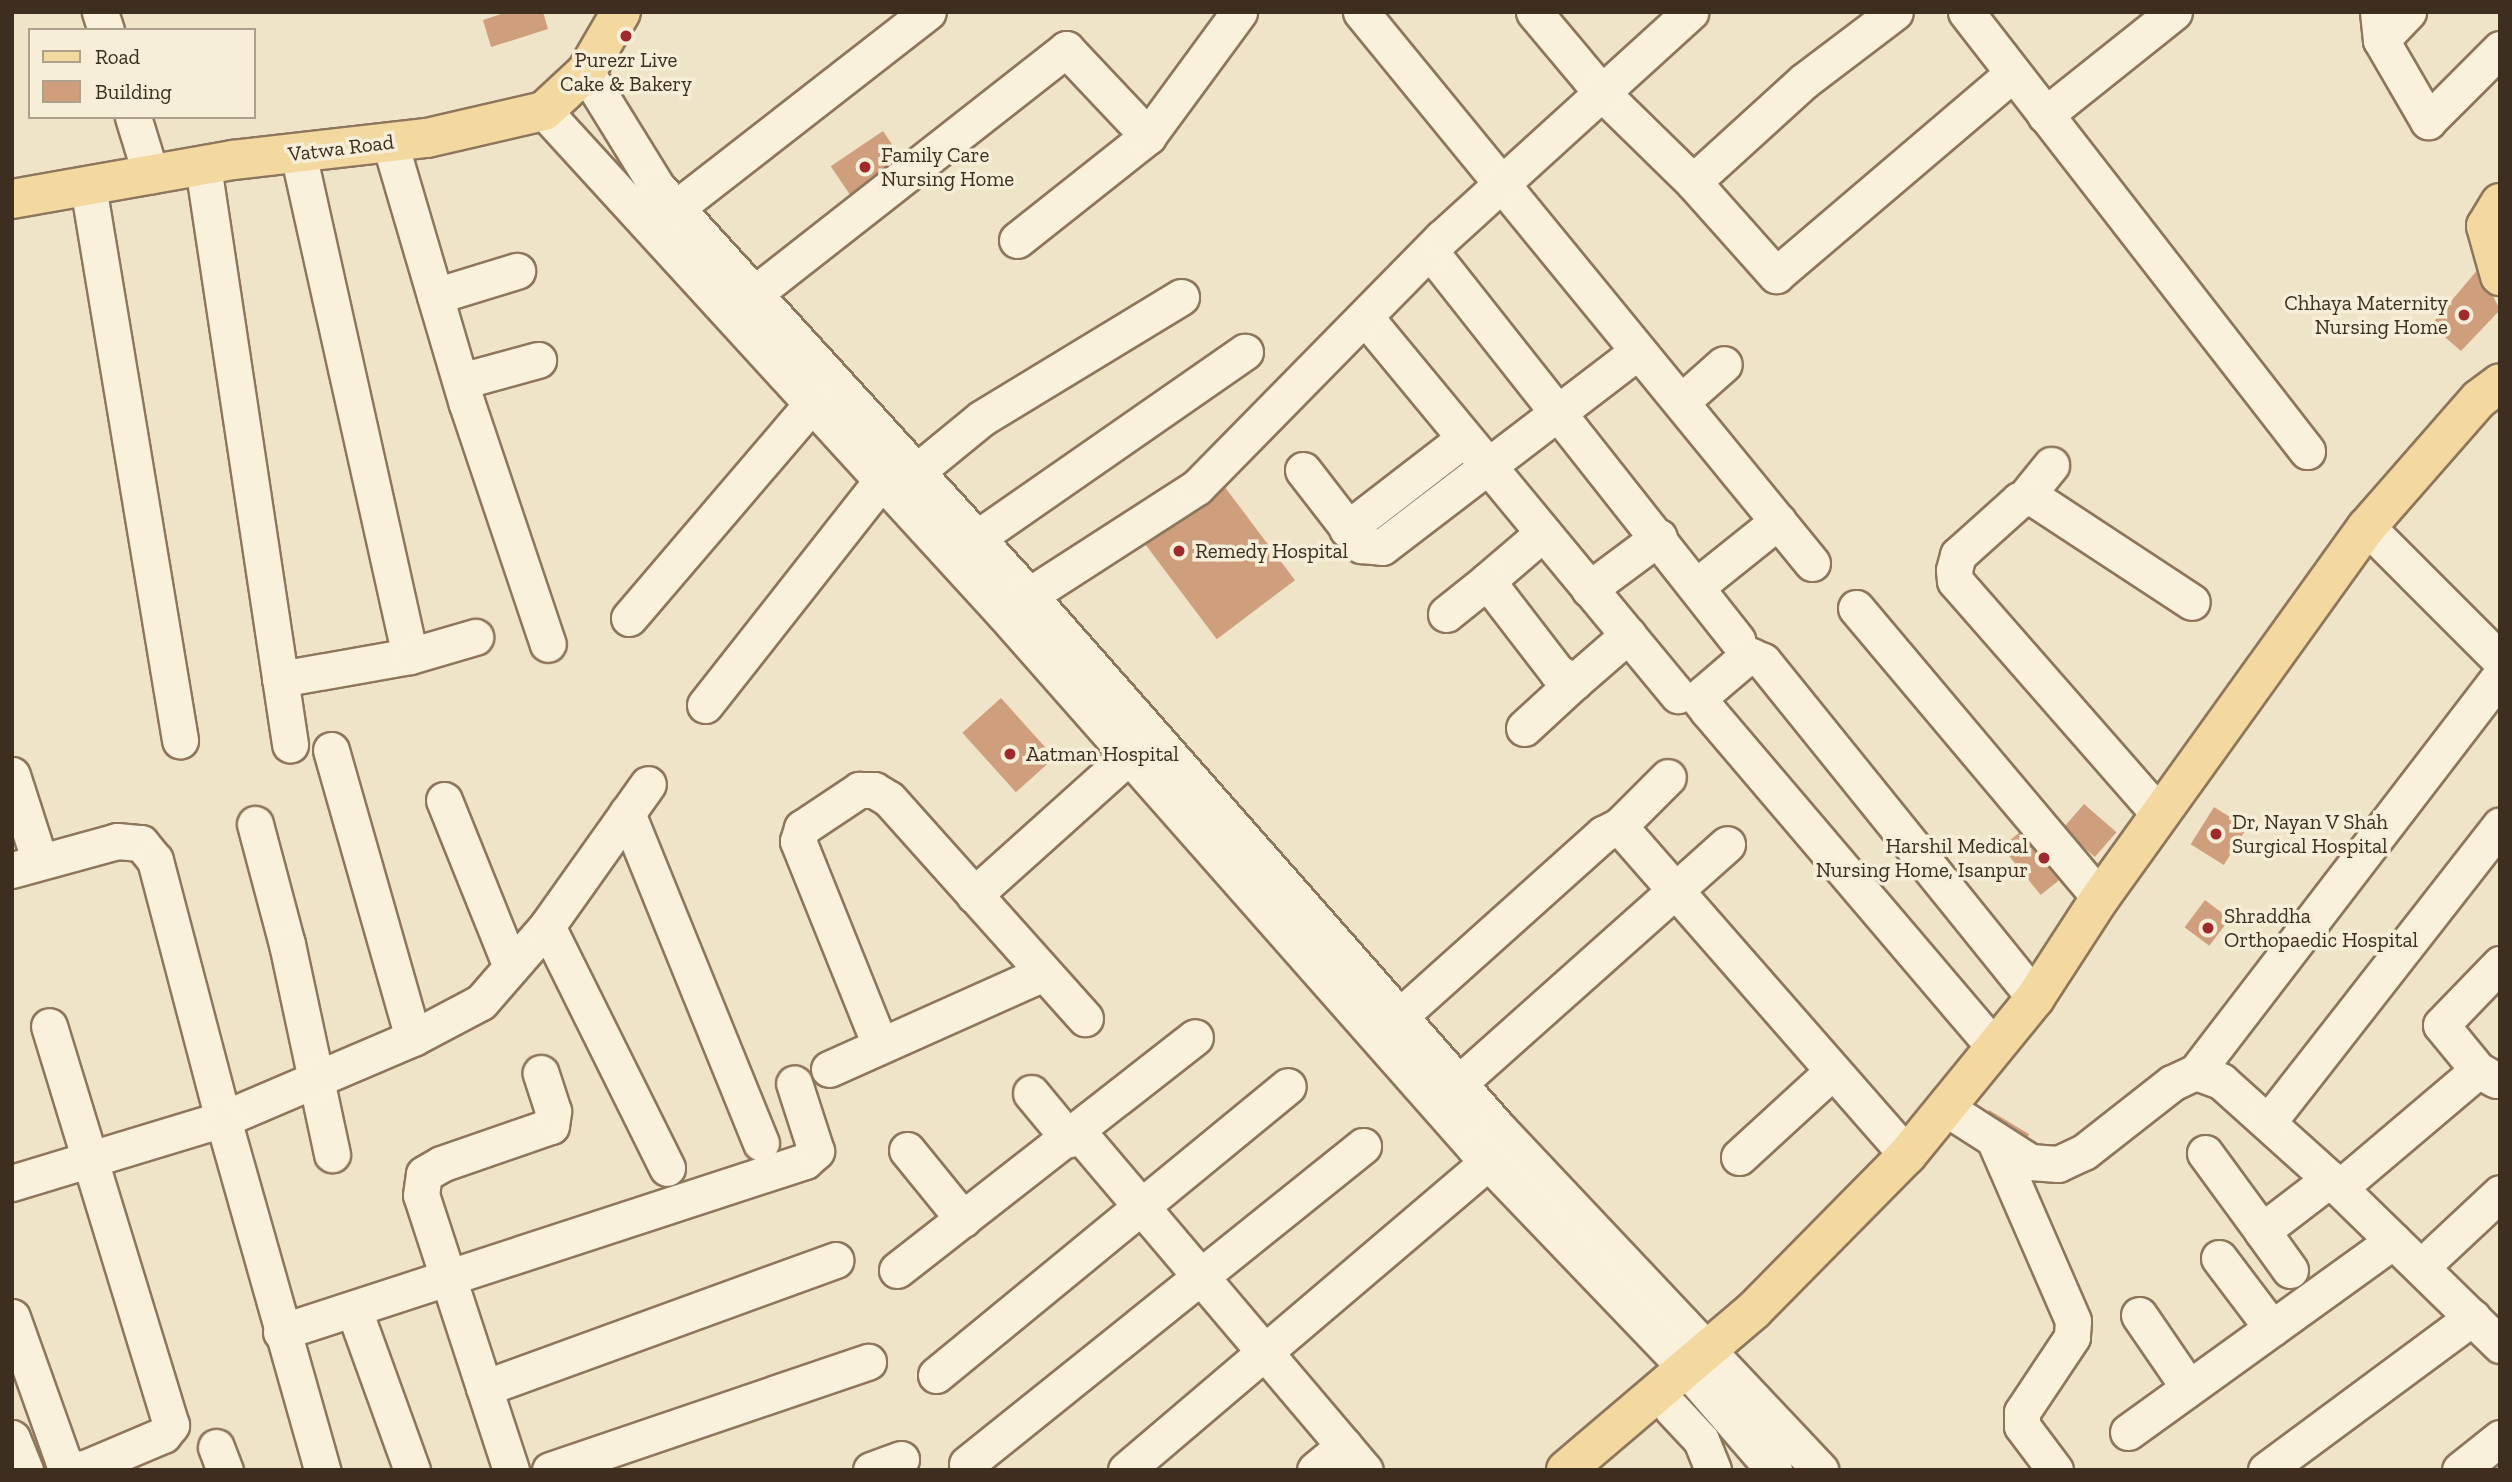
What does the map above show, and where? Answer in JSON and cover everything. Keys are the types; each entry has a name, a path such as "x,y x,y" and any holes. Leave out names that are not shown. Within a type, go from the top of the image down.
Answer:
{"main road":[{"path":"544,111 586,72 616,15"},
{"name":"Vatwa Road","path":"12,200 203,166 390,143 544,111"},
{"path":"2500,203 2486,226 2500,276"},
{"path":"1566,1470 1704,1367 1769,1326 1923,1171 1995,1048 2035,998 2100,898 2366,528 2479,399 2500,383"},
{"path":"1601,1470 1672,1409 1704,1367 1754,1310 1908,1155 1954,1114 2375,535 2500,397"}],"street":[{"path":"1017,240 1147,136 1239,12"},
{"path":"1361,12 1812,563"},
{"path":"1534,12 1602,93 1693,182 1776,275 2013,73"},
{"path":"1015,603 1197,487 1430,251 1690,12"},
{"path":"1693,182 1804,81 1895,12"},
{"path":"1966,12 2307,450"},
{"path":"2045,115 2175,12"},
{"path":"2407,12 2379,26 2428,121 2500,49"},
{"path":"676,208 904,19"},
{"path":"754,294 1066,49 1147,136"},
{"path":"586,72 657,187 916,472 974,540 1015,603 1129,756 1488,1162 1704,1367 1819,1470"},
{"path":"544,111 881,481 1015,603 1400,1016 1704,1367 1774,1470"},
{"path":"134,119 151,175"},
{"path":"390,143 461,381 548,644"},
{"path":"298,153 410,656"},
{"path":"203,166 290,744"},
{"path":"88,186 180,740"},
{"path":"1430,251 1659,537 1737,640"},
{"path":"435,296 517,271"},
{"path":"916,472 982,418 1181,297"},
{"path":"1365,317 1678,695"},
{"path":"1303,470 1361,545 1382,547 1560,414 1638,351"},
{"path":"974,540 1245,352"},
{"path":"461,381 538,360"},
{"path":"1681,402 1724,363"},
{"path":"629,618 812,404"},
{"path":"1347,529 1464,439"},
{"path":"2052,465 2025,496 1958,555 1955,581 2160,815"},
{"path":"705,705 881,481"},
{"path":"2025,496 2192,602"},
{"path":"1697,586 1778,521"},
{"path":"1446,614 1543,533"},
{"path":"2375,535 2500,660"},
{"path":"1589,589 1659,537"},
{"path":"1487,581 1557,672 1574,682"},
{"path":"1856,608 2100,898"},
{"path":"1524,728 1628,635"},
{"path":"279,679 410,656 475,637"},
{"path":"1995,1048 1708,711 1702,703 1703,694 1744,659 1751,656 1763,661 2035,998"},
{"path":"1954,1114 2030,1162 2058,1164 2084,1152 2172,1083 2196,1072 2500,676"},
{"path":"331,750 413,1038"},
{"path":"974,895 1129,756"},
{"path":"12,775 26,866 117,842 141,843 155,860 281,1332 322,1470"},
{"path":"1400,1016 1603,834 1619,826 1668,777"},
{"path":"12,1183 223,1119 413,1038 481,1002 547,926 648,785"},
{"path":"880,1045 803,863 798,841 802,828 859,790 874,790 889,799 1084,1018"},
{"path":"444,800 511,967"},
{"path":"627,813 761,1143"},
{"path":"255,824 317,1079 332,1154"},
{"path":"2269,1121 2500,825"},
{"path":"1619,826 1908,1155"},
{"path":"1459,1083 1727,844"},
{"path":"547,926 667,1168"},
{"path":"2262,1231 2489,1074 2442,1031 2441,1022 2500,964"},
{"path":"829,1069 1044,973"},
{"path":"12,1317 63,1460 72,1469 85,1468 163,1435 171,1425 49,1026"},
{"path":"897,1270 1074,1135 1195,1037"},
{"path":"1739,1157 1833,1071"},
{"path":"2196,1072 2221,1081 2269,1121 2500,1345"},
{"path":"511,1470 421,1195 424,1174 551,1126 553,1111 541,1073"},
{"path":"281,1332 449,1280 805,1161 816,1151 794,1083"},
{"path":"936,1375 1288,1086"},
{"path":"1031,1093 1142,1207 1354,1458 1315,1470"},
{"path":"1994,1139 2073,1321 2072,1337 2022,1412 2022,1426 2055,1470"},
{"path":"967,1464 1363,1146"},
{"path":"907,1150 963,1219"},
{"path":"2205,1153 2290,1270"},
{"path":"1126,1470 1488,1162"},
{"path":"2421,1267 2500,1193"},
{"path":"2128,1432 2393,1241"},
{"path":"2219,1258 2272,1328"},
{"path":"484,1388 835,1260"},
{"path":"354,1310 412,1470"},
{"path":"2139,1315 2189,1388"},
{"path":"2266,1470 2473,1317"},
{"path":"550,1470 868,1362"},
{"path":"1672,1409 1700,1440 1713,1470"},
{"path":"12,1438 25,1470"},
{"path":"2460,1470 2500,1438"}],"building":[{"path":"507,12 543,12 548,29 491,47 483,20"},
{"path":"883,131 902,159 850,194 831,166"},
{"path":"2479,268 2500,310 2461,351 2431,325"},
{"path":"1215,474 1295,580 1217,639 1137,533"},
{"path":"1001,698 1055,757 1016,792 962,733"},
{"path":"2084,804 2116,832 2095,857 2062,829"},
{"path":"2214,807 2247,828 2224,865 2191,844"},
{"path":"2025,828 2064,876 2041,895 2002,847"},
{"path":"2205,900 2230,919 2209,946 2185,927"},
{"path":"1989,1110 2029,1134 2019,1151 1979,1127"}],"place":[{"name":"Purezr Live Cake & Bakery","path":"626,36"},
{"name":"Family Care Nursing Home","path":"865,167"},
{"name":"Chhaya Maternity Nursing Home","path":"2464,315"},
{"name":"Remedy Hospital","path":"1179,551"},
{"name":"Aatman Hospital","path":"1010,754"},
{"name":"Dr, Nayan V Shah Surgical Hospital","path":"2216,834"},
{"name":"Harshil Medical Nursing Home, Isanpur","path":"2044,858"},
{"name":"Shraddha Orthopaedic Hospital","path":"2208,928"}]}
